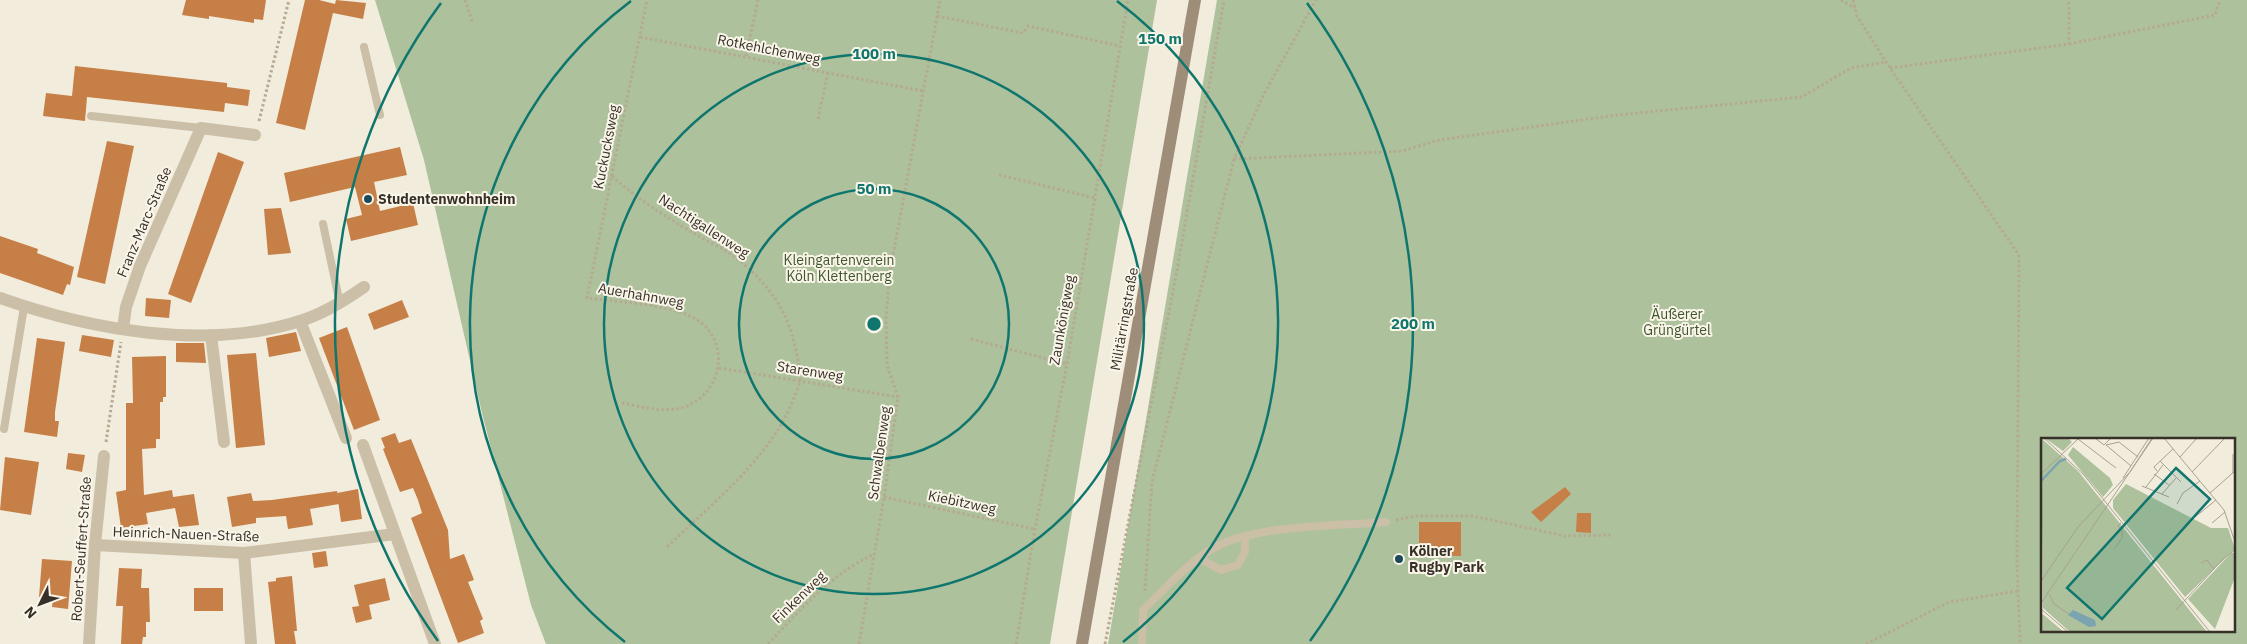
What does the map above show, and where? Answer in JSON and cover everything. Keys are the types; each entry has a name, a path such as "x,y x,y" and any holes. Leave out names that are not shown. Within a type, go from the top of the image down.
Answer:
{"main road":[{"name":"Militärringstraße","path":"1082,644 1195,0"}],"street":[{"path":"200,128 255,135"},
{"name":"Franz-Marc-Straße","path":"122,329 126,307 140,266 200,128"},
{"path":"0,298 24,307 122,329 152,333 211,335 259,330 300,321 340,304 364,287"},
{"path":"300,321 346,438"},
{"path":"211,335 224,442"},
{"path":"363,445 435,644"},
{"name":"Robert-Seuffert-Straße","path":"89,644 94,545 104,456"},
{"name":"Heinrich-Nauen-Straße","path":"94,545 244,553 395,534"},
{"path":"244,553 252,644"}],"lane":[{"path":"364,47 380,114"},
{"path":"91,116 200,128"},
{"path":"323,224 340,304"},
{"path":"4,429 24,307"},
{"path":"1142,644 1143,610 1198,558 1223,543 1274,531 1386,522"},
{"path":"1198,558 1221,570 1238,565 1245,552 1245,537"}],"path":[{"path":"255,135 289,0"},
{"path":"465,0 473,23"},
{"name":"Kuckucksweg","path":"587,298 647,0"},
{"path":"746,56 758,0"},
{"name":"Schwalbenweg","path":"859,644 884,497 898,397 887,365 886,318 890,272 940,0"},
{"name":"Zaunkönigweg","path":"1016,644 1035,529 1067,364 1128,0"},
{"path":"1104,644 1178,265 1224,0"},
{"path":"1143,610 1152,482 1234,159 1264,94 1316,0"},
{"path":"1841,0 1856,9"},
{"path":"1853,0 1857,16 1886,62 2019,255 2018,591 2020,644"},
{"path":"2069,0 2069,44"},
{"path":"1890,68 2069,44 2215,15 2220,0"},
{"path":"937,16 1023,32 1028,26 1120,46"},
{"name":"Rotkehlchenweg","path":"640,37 923,91"},
{"path":"1234,159 1402,150 1439,140 1617,115 1802,97 1851,68 1886,62"},
{"path":"818,119 828,72"},
{"path":"999,175 1095,198"},
{"name":"Nachtigallenweg","path":"612,176 625,188 674,222 733,256 757,275 776,298 790,327 796,351 800,381 790,410 777,433 757,458 666,548"},
{"name":"Auerhahnweg","path":"587,298 668,309 689,316 706,327 714,338 719,368"},
{"path":"104,456 122,329"},
{"path":"971,339 1067,364"},
{"path":"622,403 646,408 669,409 687,406 706,390 719,368"},
{"name":"Starenweg","path":"719,368 898,397"},
{"name":"Kiebitzweg","path":"884,497 1035,529"},
{"path":"1386,522 1416,516 1473,516 1565,536 1611,535"},
{"name":"Finkenweg","path":"768,644 818,590 852,565 874,554"},
{"path":"1866,644 1949,602 2018,591"}],"green space":[{"name":"Kleingartenverein Köln Klettenberg","path":"375,0 1157,0 1050,644 546,644 531,605 482,413 424,160"},
{"name":"Äußerer Grüngürtel","path":"1217,0 2247,0 2247,644 1108,644"}],"building":[{"path":"186,0 266,0 263,20 254,19 254,23 209,16 209,19 182,15"},
{"path":"305,0 319,0 335,4 336,0 366,3 363,19 333,13 305,130 276,123"},
{"path":"75,66 227,83 227,87 250,90 248,106 225,103 224,112 87,97 85,121 43,116 46,93 72,96"},
{"path":"107,141 134,146 105,284 77,277"},
{"path":"400,147 407,175 374,182 380,211 413,203 418,225 351,241 346,219 362,215 355,187 290,202 284,173"},
{"path":"218,152 244,162 191,303 168,294"},
{"path":"281,208 291,253 268,255 264,209"},
{"path":"0,236 38,249 37,253 74,267 70,285 67,284 63,295 0,273"},
{"path":"146,298 171,300 169,318 145,316"},
{"path":"402,300 409,317 374,330 368,314"},
{"path":"347,327 380,420 354,430 319,338"},
{"path":"296,332 301,351 269,357 266,338"},
{"path":"82,335 114,340 111,357 79,351"},
{"path":"37,338 65,342 55,412 55,421 59,421 57,437 24,432"},
{"path":"176,343 204,343 206,363 176,362"},
{"path":"256,353 265,445 236,448 227,355"},
{"path":"166,356 166,397 163,397 163,402 160,402 160,439 156,439 156,448 142,449 144,495 172,490 173,497 194,494 199,525 179,527 175,508 146,513 148,524 121,528 116,492 126,490 126,403 133,403 132,357"},
{"path":"395,433 399,443 411,439 448,530 450,559 464,554 474,580 468,582 483,619 480,621 484,633 458,643 411,518 422,513 418,500 413,488 400,492 383,449 385,448 381,438"},
{"path":"68,453 85,455 82,472 66,469"},
{"path":"5,457 39,462 31,515 0,510"},
{"path":"1565,487 1571,494 1541,522 1531,512"},
{"path":"358,489 362,519 341,522 337,493"},
{"path":"337,491 339,504 310,509 313,525 288,529 286,516 256,518 256,523 232,527 227,497 251,493 253,501 272,500"},
{"path":"1577,513 1591,513 1591,533 1576,532"},
{"name":"Kölner Rugby Park","path":"1419,522 1461,522 1461,556 1419,555"},
{"path":"326,551 328,566 314,568 312,553"},
{"path":"42,559 72,561 68,609 52,607 53,598 39,597"},
{"path":"119,568 142,569 141,588 149,588 150,622 146,622 146,637 143,637 142,644 121,644 123,606 116,606"},
{"path":"292,576 297,631 294,631 296,644 275,644 268,582 276,581 276,578"},
{"path":"385,578 390,600 369,605 372,619 356,623 352,607 359,606 354,585"},
{"path":"194,588 223,588 223,611 194,611"}],"place":[{"name":"Studentenwohnheim","path":"368,199"},
{"name":"Kölner Rugby Park","path":"1399,559"}]}
